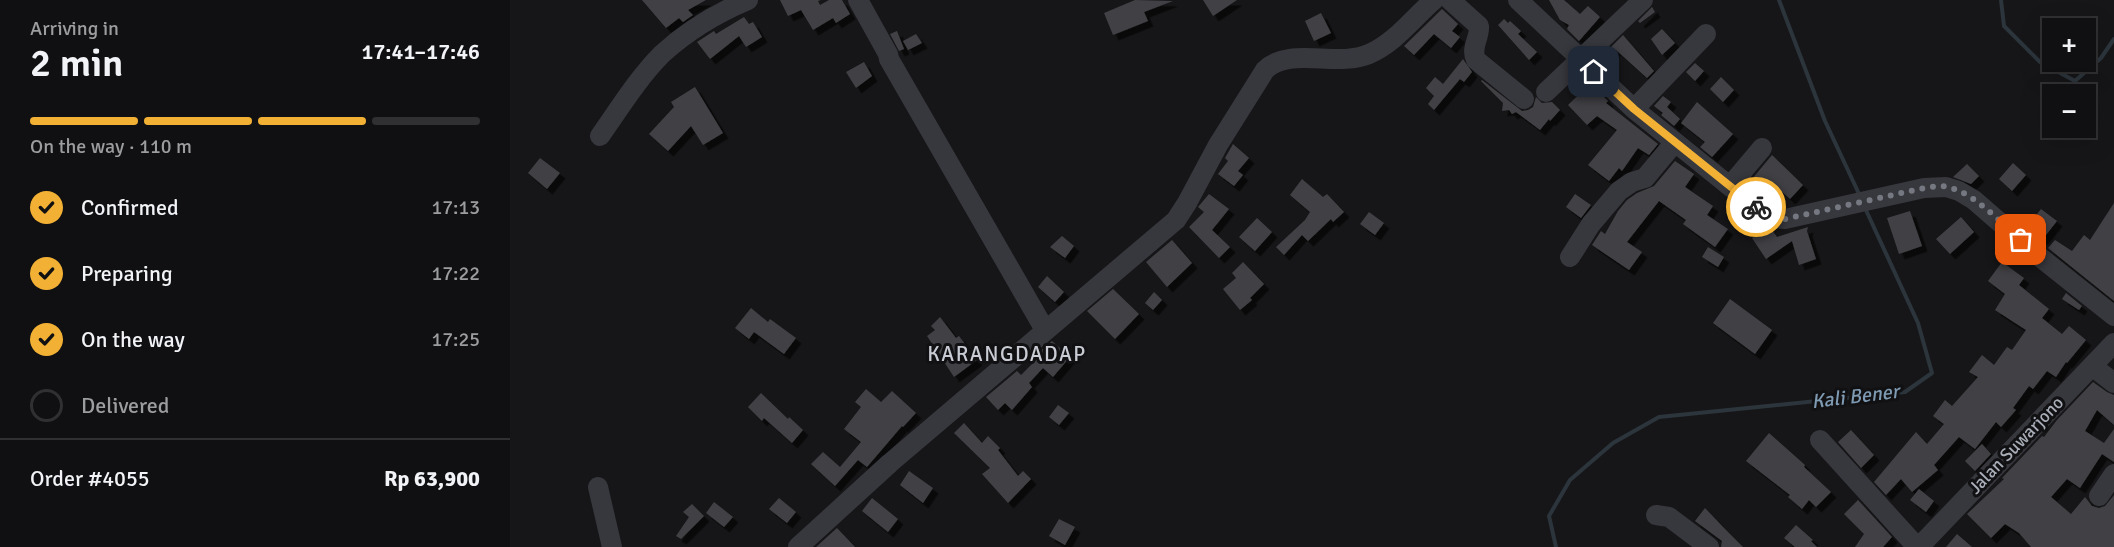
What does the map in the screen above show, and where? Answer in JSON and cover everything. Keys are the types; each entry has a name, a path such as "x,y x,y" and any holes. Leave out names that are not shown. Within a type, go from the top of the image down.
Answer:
{"street":[{"path":"600,136 661,55 690,31 726,9 748,0"},
{"path":"858,0 889,59 1046,330"},
{"path":"798,547 890,464 1176,220 1218,145 1271,64 1285,59 1346,60 1368,54 1389,42 1434,0"},
{"path":"1450,0 1479,26 1480,31 1473,51 1476,60 1524,99"},
{"path":"1546,92 1643,0"},
{"path":"1523,2 1634,109 1763,213 1774,218 1785,219 1936,186 1946,186 1974,200 2036,254 2114,316"},
{"path":"1634,109 1706,34"},
{"path":"1570,257 1591,224 1619,191 1632,182 1645,178 1675,142"},
{"path":"1730,186 1762,148"},
{"name":"Jalan Suwarjono","path":"1918,547 2114,343"},
{"path":"2092,366 2114,382"},
{"path":"1820,440 1918,547"},
{"path":"2099,496 2114,474"},
{"path":"598,487 612,547"},
{"path":"1656,515 1669,517 1709,547"}],"building":[{"path":"642,0 706,0 688,10 693,15 683,22 679,18 666,28"},
{"path":"780,0 821,0 818,1 820,5 829,0 842,0 850,14 836,23 833,18 813,30 801,10 788,16"},
{"path":"1135,0 1173,1 1144,12 1148,21 1113,35 1104,13"},
{"path":"1203,0 1237,0 1213,16"},
{"path":"1549,0 1564,0 1580,14 1588,6 1600,17 1579,41 1567,29 1569,25 1560,20"},
{"path":"1652,7 1655,12 1640,23 1638,21"},
{"path":"1442,9 1458,24 1452,31 1460,37 1451,48 1434,34 1414,55 1404,46"},
{"path":"1321,13 1331,33 1314,41 1305,21"},
{"path":"744,17 749,24 753,22 762,37 746,47 739,36 710,59 697,42 714,31 716,34"},
{"path":"1504,19 1508,23 1510,21 1521,31 1518,34 1537,52 1529,60 1498,25"},
{"path":"1662,29 1675,43 1662,55 1651,39"},
{"path":"897,31 904,49 899,51 890,34"},
{"path":"916,34 922,43 908,50 903,41"},
{"path":"1623,35 1654,71 1647,78 1616,50 1613,52 1608,50"},
{"path":"1463,59 1472,72 1464,82 1460,79 1434,110 1428,104 1434,96 1426,88 1435,77 1443,84"},
{"path":"864,62 872,76 856,88 846,72"},
{"path":"1695,63 1704,71 1695,81 1686,72"},
{"path":"1721,77 1734,90 1723,102 1710,89"},
{"path":"1482,80 1522,111 1533,107 1536,97 1542,103 1552,102 1560,110 1540,130 1516,112 1512,114 1509,110 1502,111 1503,103"},
{"path":"1590,84 1608,101 1606,103 1658,144 1649,155 1638,148 1622,171 1619,168 1609,181 1588,165 1617,130 1597,116 1587,125 1568,105"},
{"path":"695,87 723,133 703,145 691,126 668,151 649,134 674,107 671,102"},
{"path":"1663,96 1671,102 1667,107 1680,119 1674,126 1654,106"},
{"path":"1697,102 1733,134 1712,157 1700,147 1705,142 1681,123"},
{"path":"1233,144 1249,158 1238,171 1243,175 1234,186 1218,174 1228,161 1225,158"},
{"path":"1772,155 1803,185 1790,199 1770,181 1758,194 1747,185"},
{"path":"540,158 560,173 547,189 528,173"},
{"path":"1675,161 1694,174 1685,187 1713,206 1707,215 1728,229 1715,247 1683,224 1686,220 1659,201 1627,242 1642,252 1629,270 1592,245 1601,231 1605,234 1627,200 1654,186"},
{"path":"2013,163 2026,175 2012,191 1999,179"},
{"path":"1967,164 1979,176 1971,184 1953,177"},
{"path":"1302,179 1323,197 1327,194 1344,212 1333,222 1331,219 1308,241 1302,235 1284,255 1276,247 1305,220 1310,212 1290,195"},
{"path":"1209,194 1229,209 1212,230 1230,247 1219,258 1189,227 1204,212 1198,207"},
{"path":"1575,194 1591,205 1581,218 1566,207"},
{"path":"2114,203 2114,301 2048,248 2055,240 2072,251 2084,235 2090,240"},
{"path":"2041,209 2057,221 2042,240 2026,228"},
{"path":"1910,211 1922,246 1899,254 1887,218"},
{"path":"1369,212 1384,223 1375,235 1360,224"},
{"path":"1961,217 1974,232 1950,254 1936,239"},
{"path":"1257,218 1272,232 1255,251 1239,237"},
{"path":"1808,227 1807,231 1816,259 1799,265 1792,241 1766,259 1752,238 1767,228 1772,230 1777,237"},
{"path":"1062,236 1074,246 1065,258 1050,247"},
{"path":"1172,240 1192,263 1167,287 1146,262"},
{"path":"1708,247 1724,257 1718,267 1702,257"},
{"path":"1243,262 1264,284 1250,298 1252,300 1240,310 1223,289 1236,278 1232,273"},
{"path":"2002,262 2024,278 2019,285 2049,309 2042,318 2062,334 2069,326 2086,340 2056,377 2047,371 2033,389 2029,386 2013,408 2016,410 2001,427 1996,422 1975,449 1959,437 1934,465 1938,470 1912,492 1901,479 1886,495 1874,482 1916,432 1927,444 1944,424 1933,416 1945,400 1952,406 1978,377 1969,372 1982,355 1994,365 2007,347 2012,350 2026,330 1995,310 2005,294 1988,281"},
{"path":"1047,276 1064,292 1055,302 1038,287"},
{"path":"1113,289 1139,314 1115,339 1087,311"},
{"path":"1154,292 1162,300 1153,310 1145,303"},
{"path":"2066,293 2082,306 2079,310 2062,299"},
{"path":"1730,299 1772,330 1755,354 1713,323"},
{"path":"751,308 768,322 770,319 796,338 784,354 754,332 749,339 735,328"},
{"path":"940,317 956,338 959,336 977,360 954,377 927,336 935,330 931,326"},
{"path":"1052,341 1070,357 1053,377 1043,368 1029,383 1032,387 1012,410 1005,403 998,410 986,397 1017,371 1021,375 1036,360 1033,357"},
{"path":"2093,382 2114,395 2114,425 2097,410 2085,431 2104,443 2114,429 2114,462 2102,454 2080,488 2067,479 2051,497 2071,514 2085,497 2092,506 2099,508 2105,506 2114,495 2114,547 2031,547 2019,533 2005,524 1991,538 1967,514 2004,479 2002,478 2042,436 2044,437"},
{"path":"866,389 881,402 892,391 916,413 867,467 858,460 835,486 811,464 823,452 840,467 861,442 844,429 861,407 855,402"},
{"path":"761,393 803,430 792,443 764,418 762,421 748,407"},
{"path":"1058,405 1069,413 1059,425 1049,417"},
{"path":"964,423 982,443 988,436 1000,448 998,450 1018,476 1023,471 1031,479 1008,503 982,474 990,468 954,433"},
{"path":"1851,430 1874,455 1861,468 1838,442"},
{"path":"1769,433 1831,492 1816,507 1809,500 1802,509 1788,497 1790,495 1746,461"},
{"path":"1982,444 1991,454 1975,471 1965,461"},
{"path":"909,471 933,488 923,503 900,485"},
{"path":"1919,489 1934,501 1926,512 1910,500"},
{"path":"779,498 796,512 787,523 769,509"},
{"path":"872,498 898,519 888,532 862,511"},
{"path":"1858,500 1892,537 1883,547 1855,547 1864,534 1844,514"},
{"path":"714,502 733,517 724,527 706,513"},
{"path":"692,504 704,516 681,539 676,536 689,517 683,512"},
{"path":"1705,508 1743,547 1721,547 1722,541 1695,521"},
{"path":"1059,519 1075,527 1065,545 1049,536"},
{"path":"1796,525 1813,540 1811,541 1817,547 1795,547 1784,538"},
{"path":"837,528 855,547 816,547"},
{"path":"1957,534 1972,547 1946,547"}],"waterway":[{"name":"Kali Bener","path":"1779,0 1825,121 1860,196"},
{"name":"Kali Bener","path":"2001,0 2004,26 2040,62 2075,81 2101,58 2114,39"},
{"name":"Kali Bener","path":"1556,547 1549,516 1570,480 1613,443 1659,417 1905,392 1932,373 1918,323 1865,208"}],"way so far":[{"path":"1756,207 1774,218 1785,219 1874,201 1924,188 1946,186 1974,200 2021,240"}],"district":[{"name":"KARANGDADAP","path":"1007,354"}],"route":[{"path":"1594,72 1634,109 1756,207"}]}
